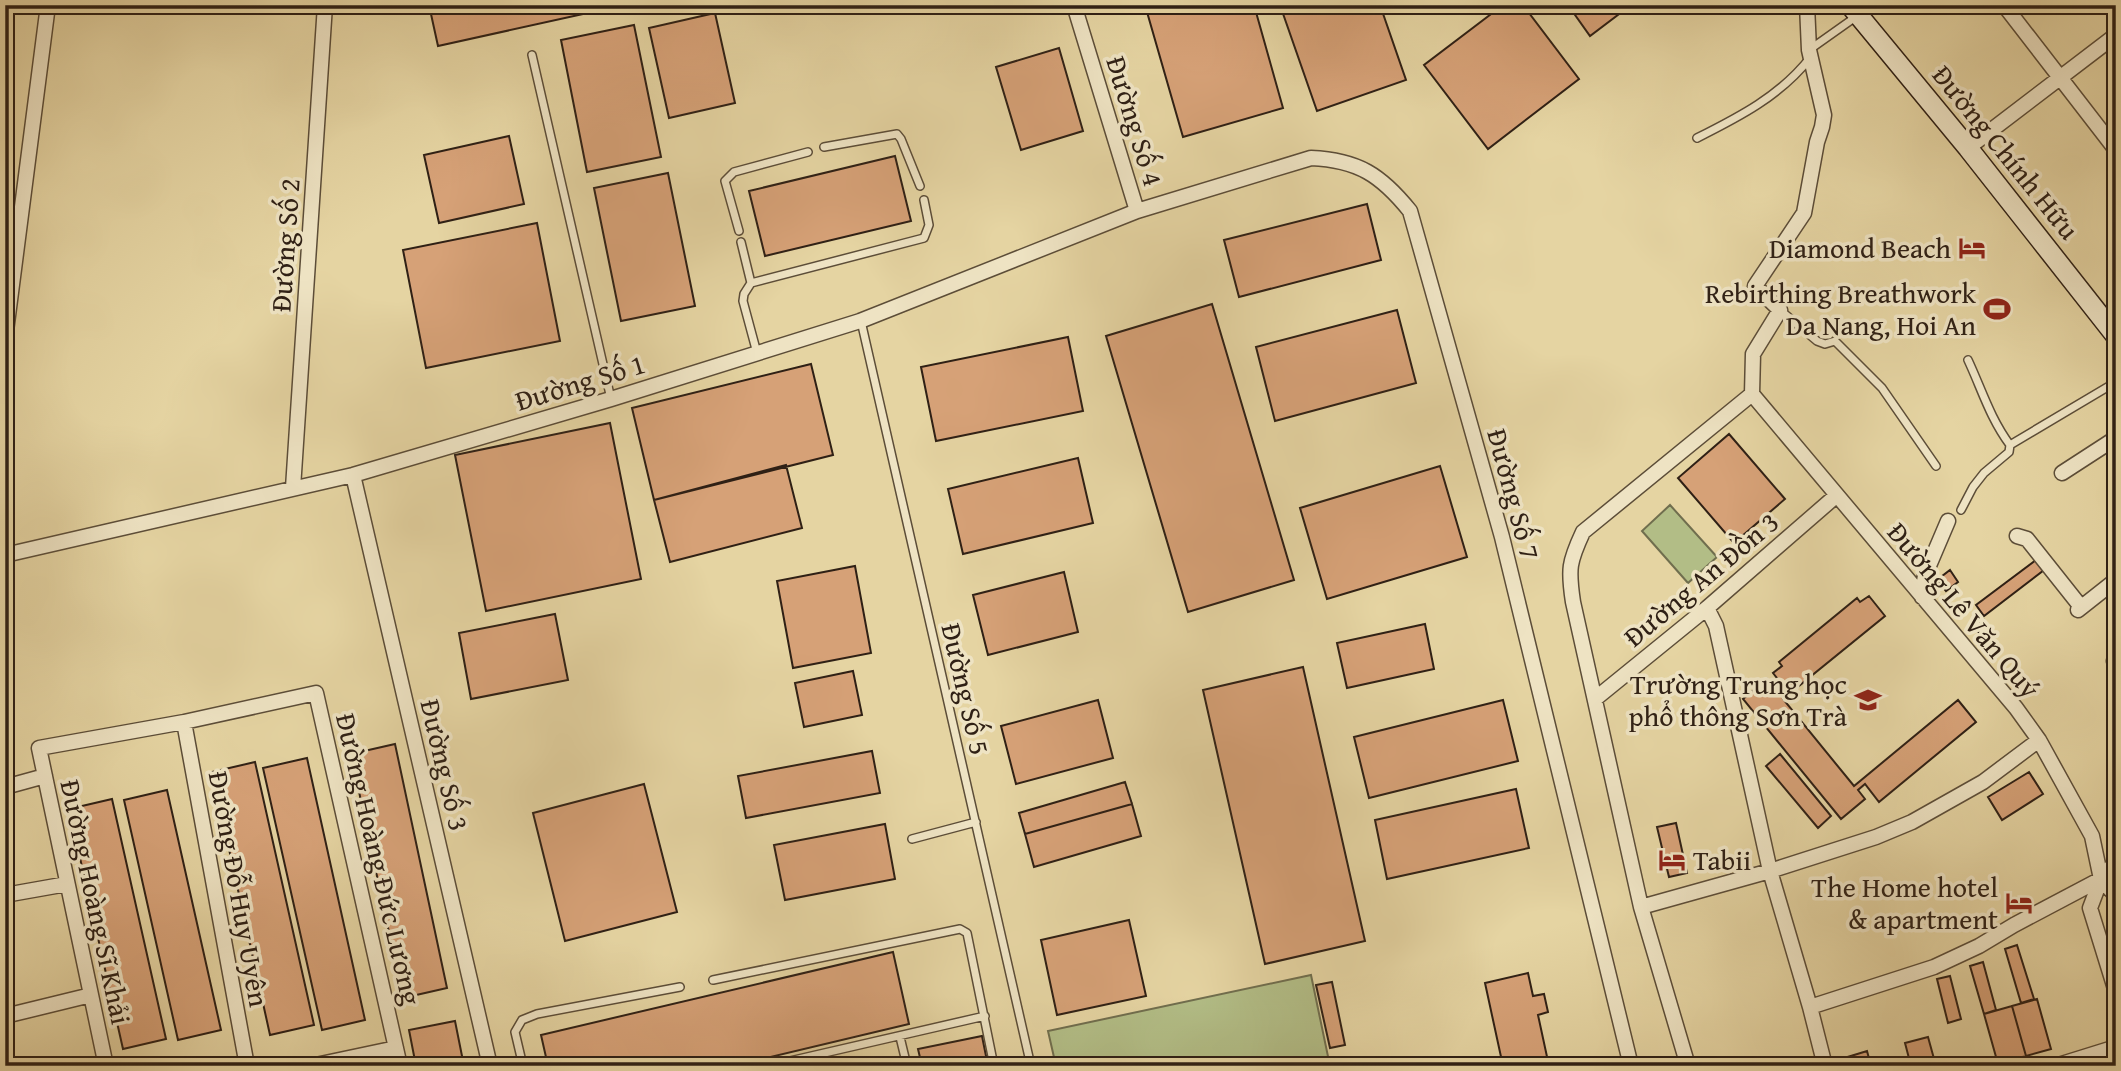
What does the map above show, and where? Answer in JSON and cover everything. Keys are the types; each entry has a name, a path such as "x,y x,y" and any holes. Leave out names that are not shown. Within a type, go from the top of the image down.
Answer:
{"street":[{"path":"5,339 48,5"},
{"name":"Đường Số 2","path":"293,488 325,5"},
{"name":"Đường Số 4","path":"1074,5 1136,211"},
{"path":"1688,1066 1641,908 1569,573 1574,553 1584,532 1752,394 1753,354 1780,310 1755,286 1804,213 1824,115 1810,54 1807,5"},
{"path":"2004,5 2116,150"},
{"name":"Đường Chính Hữu","path":"1854,10 1968,148 2116,336"},
{"path":"1968,148 2116,35"},
{"name":"Đường Số 7","path":"1153,206 1311,158 1336,159 1370,172 1393,190 1410,211 1502,537 1631,1066"},
{"name":"Đường Số 1","path":"5,555 353,475 611,399 860,321 1153,206"},
{"name":"Đường Lê Văn Quý","path":"1752,394 2039,740 2092,836 2101,879 2116,896"},
{"path":"2062,473 2116,438"},
{"name":"Đường Số 3","path":"353,475 490,1066"},
{"name":"Đường An Đồn 3","path":"1595,699 1707,608 1837,495"},
{"path":"1922,597 1925,575 1948,521"},
{"path":"2017,536 2027,539 2080,609 2116,580"},
{"path":"1707,608 1716,626 1770,870 1811,1007 1825,1066"},
{"name":"Đường Hoàng Đức Lương","path":"39,748 184,722 316,693 400,1066"},
{"name":"Đường Đỗ Huy Uyên","path":"184,722 247,1066"},
{"path":"1641,908 1876,837 1912,822 1983,782 2039,740"},
{"name":"Đường Hoàng Sĩ Khải","path":"39,748 106,1066"},
{"path":"5,787 45,776"},
{"path":"1811,1007 1934,967 1979,946 2101,879 2116,861"},
{"name":"Đường Lê Văn Quý","path":"2101,879 2090,908 2116,992"},
{"path":"5,895 67,884"},
{"path":"5,1016 91,995"},
{"path":"2055,1066 2116,1046"},
{"path":"311,1066 396,1048"}],"lane":[{"path":"1697,138 1738,118 1776,93 1798,73 1810,54 1854,10"},
{"path":"532,55 611,399"},
{"path":"824,147 897,134 920,186"},
{"path":"739,231 725,181 729,176 734,172 808,152"},
{"path":"757,353 743,301 751,283 924,238 929,225 924,200"},
{"path":"741,242 751,283"},
{"path":"1780,310 1817,341 1825,344 1835,341 1881,388 1936,466"},
{"name":"Đường Số 5","path":"860,321 1031,1066"},
{"path":"1961,510 1973,487 1984,473 2009,452 2010,445 1990,415 1968,360"},
{"path":"2010,445 2116,382"},
{"path":"912,839 975,822"},
{"path":"713,980 960,929 967,933 994,1066"},
{"path":"523,1066 515,1032 522,1020 537,1014 680,986"},
{"path":"768,1066 985,1016"},
{"path":"900,1037 907,1066"}],"green space":[{"path":"1670,505 1717,557 1688,583 1642,531"},
{"path":"1311,975 1330,1066 1056,1066 1048,1031"}],"building":[{"path":"429,5 624,5 438,46"},
{"path":"1145,5 1254,5 1283,108 1183,137"},
{"path":"1280,5 1380,5 1406,80 1317,111"},
{"path":"1503,5 1523,5 1579,79 1488,149 1424,65"},
{"path":"1568,5 1631,5 1590,36"},
{"path":"715,13 735,103 669,118 649,28"},
{"path":"634,25 661,157 587,172 561,40"},
{"path":"1059,48 1083,131 1021,150 996,67"},
{"path":"509,136 524,204 439,223 424,155"},
{"path":"895,156 911,221 765,256 749,191"},
{"path":"668,173 695,306 621,321 594,188"},
{"path":"1367,204 1381,260 1239,297 1224,240"},
{"path":"537,223 560,341 426,368 403,250"},
{"path":"1212,304 1294,580 1188,612 1106,336"},
{"path":"1397,310 1416,383 1275,421 1256,347"},
{"path":"1068,337 1083,411 936,441 921,367"},
{"path":"811,364 833,455 654,500 632,408"},
{"path":"610,423 641,579 486,611 455,455"},
{"path":"1729,434 1785,499 1734,543 1678,478"},
{"path":"1078,458 1093,523 963,554 948,489"},
{"path":"786,465 802,528 670,562 654,500"},
{"path":"1440,466 1467,557 1327,599 1300,508"},
{"path":"2036,560 2044,570 1984,616 1976,605"},
{"path":"855,566 871,653 793,668 777,581"},
{"path":"1950,570 1958,582 1946,591 1937,580"},
{"path":"1064,572 1078,632 988,655 973,595"},
{"path":"1869,596 1885,616 1783,699 1854,786 1958,700 1976,722 1879,802 1865,784 1858,790 1865,799 1841,819 1743,699 1767,679 1778,692 1784,687 1773,673 1782,666 1779,662 1857,598 1860,602"},
{"path":"555,614 568,680 471,699 459,633"},
{"path":"1984,620 1989,626 1979,633 1975,627"},
{"path":"1425,624 1434,669 1347,688 1337,643"},
{"path":"1303,667 1365,941 1265,964 1203,690"},
{"path":"853,671 862,715 804,727 795,683"},
{"path":"1098,700 1113,758 1016,784 1001,726"},
{"path":"1503,700 1518,761 1369,798 1354,737"},
{"path":"395,744 447,988 403,998 351,754"},
{"path":"872,751 880,793 746,818 738,776"},
{"path":"1780,754 1831,816 1818,828 1766,766"},
{"path":"307,758 365,1020 322,1030 263,768"},
{"path":"255,762 314,1025 270,1035 212,772"},
{"path":"2029,772 2043,794 2002,820 1988,797"},
{"path":"1125,782 1132,804 1025,834 1019,813"},
{"path":"644,784 677,912 565,941 533,813"},
{"path":"1516,789 1529,848 1387,879 1375,820"},
{"path":"167,790 221,1030 178,1040 124,800"},
{"path":"112,799 166,1039 123,1049 69,809"},
{"path":"1132,804 1141,836 1034,867 1025,834"},
{"path":"1676,823 1687,873 1669,877 1657,827"},
{"path":"885,824 895,879 785,900 774,845"},
{"path":"1129,920 1146,996 1057,1015 1041,940"},
{"path":"2017,945 2034,999 2021,1003 2005,949"},
{"path":"893,952 909,1024 733,1066 548,1066 541,1035"},
{"path":"1983,962 1996,1010 1984,1014 1970,966"},
{"path":"1528,973 1533,996 1544,994 1548,1012 1538,1015 1549,1066 1503,1066 1485,983"},
{"path":"1950,976 1961,1019 1948,1023 1937,979"},
{"path":"1332,982 1345,1045 1330,1048 1316,985"},
{"path":"2037,999 2051,1049 2026,1056 2012,1006"},
{"path":"2012,1006 2026,1056 1998,1064 1984,1014"},
{"path":"455,1021 464,1066 416,1066 409,1030"},
{"path":"982,1036 988,1066 922,1066 918,1049"},
{"path":"1928,1037 1936,1066 1911,1066 1905,1043"},
{"path":"1867,1051 1871,1066 1843,1066 1841,1059"}],"place":[{"name":"Diamond Beach","path":"1972,248"},
{"name":"Rebirthing Breathwork Da Nang, Hoi An","path":"1997,309"},
{"name":"Trường Trung học phổ thông Sơn Trà","path":"1868,700"},
{"name":"Tabii","path":"1672,860"},
{"name":"The Home hotel & apartment","path":"2019,903"}]}
